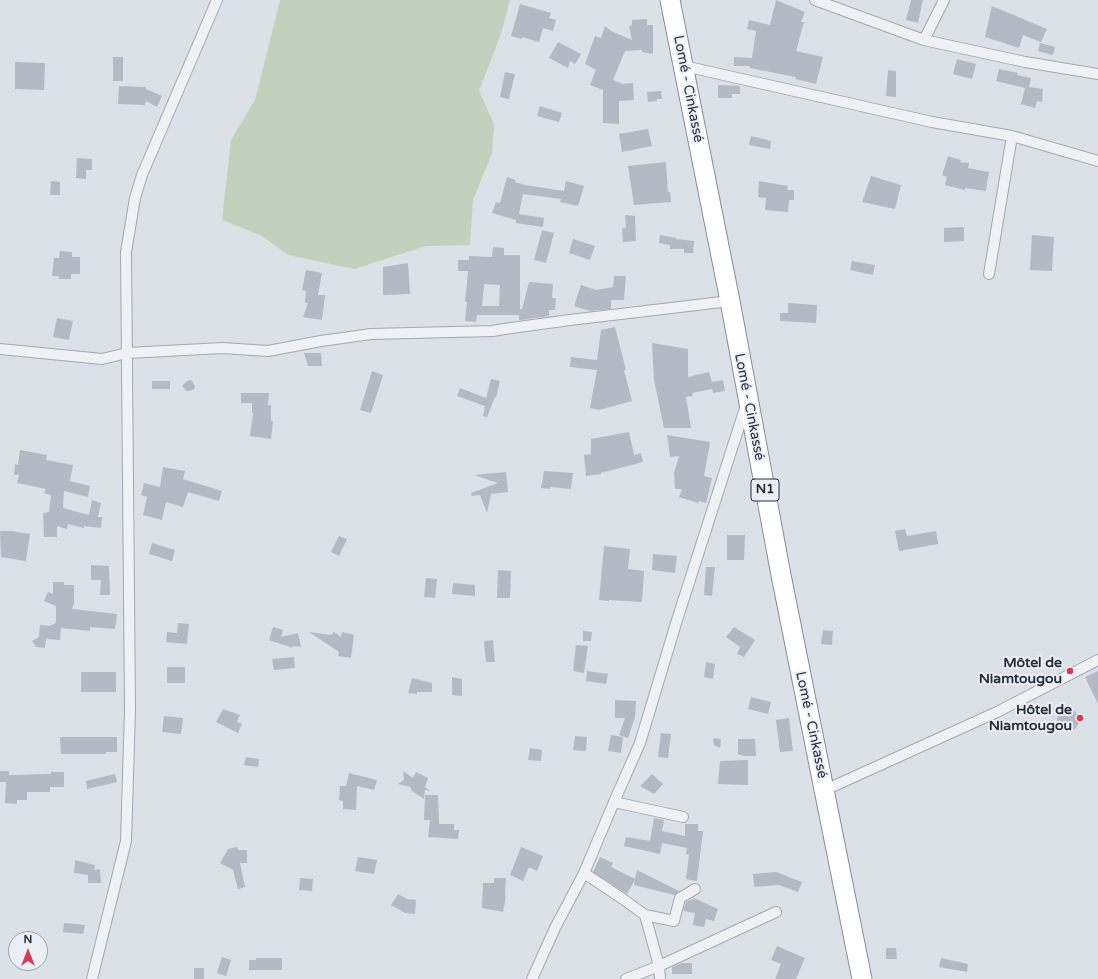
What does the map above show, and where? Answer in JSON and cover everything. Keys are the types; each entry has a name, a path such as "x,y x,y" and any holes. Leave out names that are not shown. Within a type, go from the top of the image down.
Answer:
{"highway":[{"name":"Lomé - Cinkassé","path":"670,0 730,301 781,575 862,979"}],"street":[{"path":"92,979 126,841 130,710 126,252 135,198 142,175 217,0"},
{"path":"815,0 924,40 1025,62 1098,74"},
{"path":"924,40 944,0"},
{"path":"684,66 932,122 1012,136 1098,160"},
{"path":"989,274 1012,136"},
{"path":"0,349 102,359 126,353 223,348 268,351 321,341 372,334 493,331 570,320 730,301"},
{"path":"532,979 554,928 584,873 640,744 677,620 748,399"},
{"path":"825,790 997,712 1098,660"},
{"path":"614,802 683,817"},
{"path":"584,873 624,899 645,915 674,921 680,898 695,889"},
{"path":"626,979 659,966 776,912"},
{"path":"645,915 659,966 660,979"}],"green space":[{"path":"280,0 510,0 501,34 479,91 494,124 492,153 473,200 470,245 426,246 354,269 288,255 262,236 222,220 231,140 255,100"}],"building":[{"path":"776,0 805,12 801,22 804,22 796,51 823,57 816,84 795,79 796,77 750,68 750,66 734,66 734,57 752,58 756,31 747,29 749,20 770,25"},
{"path":"911,0 923,0 918,23 906,20"},
{"path":"520,4 551,13 549,18 556,20 553,31 543,28 539,42 522,37 522,39 511,36"},
{"path":"992,6 1047,29 1041,42 1023,35 1019,48 985,37"},
{"path":"647,19 647,25 653,25 653,54 642,52 642,50 625,51 613,80 623,84 633,83 634,100 619,101 619,124 603,123 603,90 590,85 596,70 585,64 595,36 601,38 605,26 611,31 632,40 629,26 632,25 632,20"},
{"path":"558,42 581,54 575,64 570,61 568,68 549,58"},
{"path":"1040,43 1055,47 1053,55 1038,51"},
{"path":"113,57 123,57 123,81 113,81"},
{"path":"957,59 976,64 972,79 953,74"},
{"path":"15,62 45,63 44,90 15,89"},
{"path":"999,69 1018,73 1017,75 1031,78 1029,87 1043,89 1042,102 1037,101 1035,108 1021,104 1025,88 996,81"},
{"path":"888,70 896,71 896,97 886,96"},
{"path":"505,72 515,74 509,99 500,97"},
{"path":"718,85 740,86 740,94 732,94 732,98 718,98"},
{"path":"119,86 146,87 146,89 162,96 157,107 146,101 145,105 118,104"},
{"path":"661,91 662,99 648,102 647,92"},
{"path":"540,106 562,113 559,122 537,116"},
{"path":"648,129 652,146 622,152 619,134"},
{"path":"751,136 771,141 770,149 749,145"},
{"path":"948,156 961,160 960,162 969,163 968,168 989,172 986,191 965,188 965,190 945,185 947,177 942,175"},
{"path":"77,158 92,159 92,170 86,170 86,179 76,178"},
{"path":"666,162 668,192 670,192 671,202 634,205 628,166"},
{"path":"871,176 901,185 895,209 862,202"},
{"path":"507,177 516,180 515,182 525,185 564,191 566,181 584,186 578,206 560,202 561,199 523,194 519,214 544,218 543,227 516,223 516,220 492,213 496,202 500,203"},
{"path":"51,181 60,182 60,195 50,195"},
{"path":"759,181 788,186 787,190 794,190 794,200 789,200 788,212 765,210 766,198 758,197"},
{"path":"625,215 635,216 636,241 623,242 622,228 626,228"},
{"path":"964,227 964,241 944,242 944,228"},
{"path":"542,230 554,233 546,263 534,260"},
{"path":"660,235 694,241 693,253 684,253 684,249 670,249 670,245 659,243"},
{"path":"1032,235 1054,237 1052,271 1030,270"},
{"path":"573,239 595,246 590,260 569,253"},
{"path":"493,247 504,248 504,255 520,255 520,309 522,309 529,282 553,284 552,298 556,298 555,310 549,310 549,316 521,320 519,320 519,315 477,315 476,322 465,321 468,271 458,271 458,260 469,260 469,256 492,257","holes":["484,284 500,285 499,306 482,306"]},
{"path":"60,251 72,252 72,257 80,257 80,274 71,274 71,279 59,279 59,276 52,276 54,258 59,258"},
{"path":"852,261 875,265 873,275 850,270"},
{"path":"408,263 410,294 383,295 383,267"},
{"path":"306,270 322,273 318,295 325,295 322,320 303,317 308,303 305,303 306,291 302,290"},
{"path":"614,276 626,276 624,300 611,300 611,309 590,311 574,306 581,285 596,290 613,287"},
{"path":"788,303 817,305 816,323 780,321 780,313 788,313"},
{"path":"57,318 73,321 69,340 53,337"},
{"path":"615,327 632,401 599,410 590,408 597,370 570,367 571,357 597,360 601,330"},
{"path":"652,343 688,349 688,377 709,372 712,382 723,380 725,391 713,393 712,389 692,393 693,396 686,397 691,428 664,428 654,380"},
{"path":"304,353 321,353 322,366 308,366"},
{"path":"372,371 383,375 371,413 360,410"},
{"path":"491,379 500,381 496,398 495,397 487,417 483,416 485,406 457,396 460,388 486,398"},
{"path":"190,380 195,386 194,389 187,391 182,386"},
{"path":"152,381 170,381 170,389 152,389"},
{"path":"241,393 269,393 268,405 271,405 271,421 273,421 271,439 250,436 253,413 252,403 241,403"},
{"path":"629,432 634,455 641,453 643,462 601,474 586,476 584,455 591,454 591,439"},
{"path":"667,435 710,442 704,476 712,478 706,503 699,501 698,503 679,497 682,489 675,489 674,473 679,456 670,457"},
{"path":"20,450 47,455 46,460 73,465 70,481 90,486 88,497 64,491 63,508 89,515 92,500 101,503 98,517 102,517 101,528 84,526 84,528 68,524 67,529 57,526 57,537 44,537 43,513 49,512 51,495 44,493 46,489 17,483 19,475 14,475 15,464 18,465"},
{"path":"163,467 185,471 183,479 222,491 219,501 188,492 183,507 166,502 162,520 143,515 147,497 141,495 144,483 160,487"},
{"path":"544,471 573,473 571,489 550,487 550,489 541,488"},
{"path":"506,472 508,492 491,494 487,513 480,495 472,496 471,493 498,483 474,475"},
{"path":"905,529 907,536 936,531 938,544 899,551 895,531"},
{"path":"0,531 30,534 26,561 1,557"},
{"path":"727,535 745,535 744,560 727,560"},
{"path":"339,536 347,539 339,556 331,552"},
{"path":"152,543 175,550 172,561 149,554"},
{"path":"604,546 630,549 628,569 644,571 642,602 599,600"},
{"path":"653,554 677,556 675,573 652,570"},
{"path":"91,565 109,566 110,595 100,595 101,580 91,580"},
{"path":"706,567 715,567 712,596 704,595"},
{"path":"498,570 511,571 510,598 497,598"},
{"path":"426,578 437,579 435,598 424,597"},
{"path":"53,582 64,582 64,585 74,585 74,604 72,609 117,614 115,629 90,627 90,631 61,628 60,640 46,639 45,648 36,647 32,641 39,637 40,625 49,626 56,623 56,606 44,601 48,592 53,594"},
{"path":"453,583 475,585 475,596 452,594"},
{"path":"178,623 189,624 187,644 166,642 167,632 177,633"},
{"path":"273,627 283,630 281,637 298,633 301,647 292,646 293,648 269,640"},
{"path":"734,627 755,640 744,657 737,654 740,647 726,637"},
{"path":"823,630 833,631 832,645 821,644"},
{"path":"583,631 592,632 591,641 583,641"},
{"path":"309,632 331,635 334,632 341,637 342,632 354,635 351,658 338,656 339,652"},
{"path":"493,640 495,662 486,662 484,641"},
{"path":"576,645 588,646 584,673 573,671"},
{"path":"294,657 295,668 274,670 272,659"},
{"path":"706,662 715,664 713,679 704,677"},
{"path":"167,667 185,667 185,683 167,683"},
{"path":"587,671 608,674 606,684 586,681"},
{"path":"1098,671 1098,704 1085,677"},
{"path":"81,672 116,672 116,692 81,692"},
{"path":"452,677 462,679 462,696 452,695"},
{"path":"412,678 432,683 432,692 417,692 417,694 408,693"},
{"path":"751,697 771,702 768,714 748,709"},
{"path":"615,700 636,701 635,717 628,738 619,735 625,718 615,718"},
{"path":"223,709 240,715 237,722 242,724 238,733 216,722"},
{"path":"1068,709 1072,710 1078,716 1078,724 1072,730 1068,731 1064,730 1058,724 1057,720 1058,716 1064,710"},
{"path":"164,716 183,718 181,734 162,732"},
{"path":"789,718 793,751 780,752 776,720"},
{"path":"661,733 671,734 668,758 658,757"},
{"path":"611,735 623,737 621,753 608,751"},
{"path":"575,736 587,737 586,751 573,750"},
{"path":"60,737 117,737 117,752 106,752 106,754 61,754"},
{"path":"714,738 720,739 720,748 714,745"},
{"path":"738,739 755,739 756,756 744,756 738,754"},
{"path":"530,748 542,750 541,761 528,760"},
{"path":"246,757 259,759 258,767 244,765"},
{"path":"748,760 748,785 718,784 720,761"},
{"path":"0,771 9,771 9,775 51,774 51,772 64,772 64,787 50,787 50,792 27,792 27,800 17,800 17,804 5,803 6,782 0,782"},
{"path":"403,771 413,778 416,772 428,778 425,787 430,791 425,790 424,799 412,791 410,787 398,784 404,780"},
{"path":"349,773 377,780 374,790 357,786 356,810 343,809 343,801 339,800 340,786 346,786"},
{"path":"115,774 117,782 87,789 86,781"},
{"path":"652,774 663,784 654,794 640,786"},
{"path":"425,795 438,795 439,824 454,824 454,830 459,830 458,839 428,837 430,820 424,820"},
{"path":"654,818 664,820 662,831 685,836 685,824 698,824 698,831 703,831 697,881 686,879 689,855 686,854 687,848 662,843 660,854 624,846 626,837 650,841"},
{"path":"237,847 238,850 247,850 247,863 240,863 245,887 238,889 233,870 220,863 228,849"},
{"path":"521,847 543,856 537,871 529,867 523,881 510,875"},
{"path":"358,857 377,860 374,874 355,871"},
{"path":"600,857 613,863 611,867 635,879 637,870 679,891 674,895 634,885 635,880 627,894 593,872"},
{"path":"75,860 95,865 94,870 100,869 101,883 88,883 88,875 74,873"},
{"path":"776,872 802,882 798,892 779,885 754,887 753,874"},
{"path":"300,878 313,879 312,891 299,890"},
{"path":"494,878 506,878 506,895 503,912 482,908 483,883 494,883"},
{"path":"398,894 407,899 416,900 415,914 405,913 391,905"},
{"path":"694,898 718,909 714,921 706,919 704,927 693,925 695,913 683,911 686,902 693,900"},
{"path":"64,923 85,925 83,934 63,932"},
{"path":"777,946 805,958 796,979 775,979 781,964 771,960"},
{"path":"886,948 896,948 897,959 886,959"},
{"path":"222,957 231,960 226,976 217,973"},
{"path":"256,958 282,958 282,970 249,970 249,960 256,960"},
{"path":"941,958 968,964 967,972 939,967"},
{"path":"682,963 692,963 692,974 672,974 672,967"},
{"path":"194,968 204,968 204,979 194,979"}],"place":[{"name":"Môtel de Niamtougou","path":"1070,671"},
{"name":"Hôtel de Niamtougou","path":"1080,718"}]}
